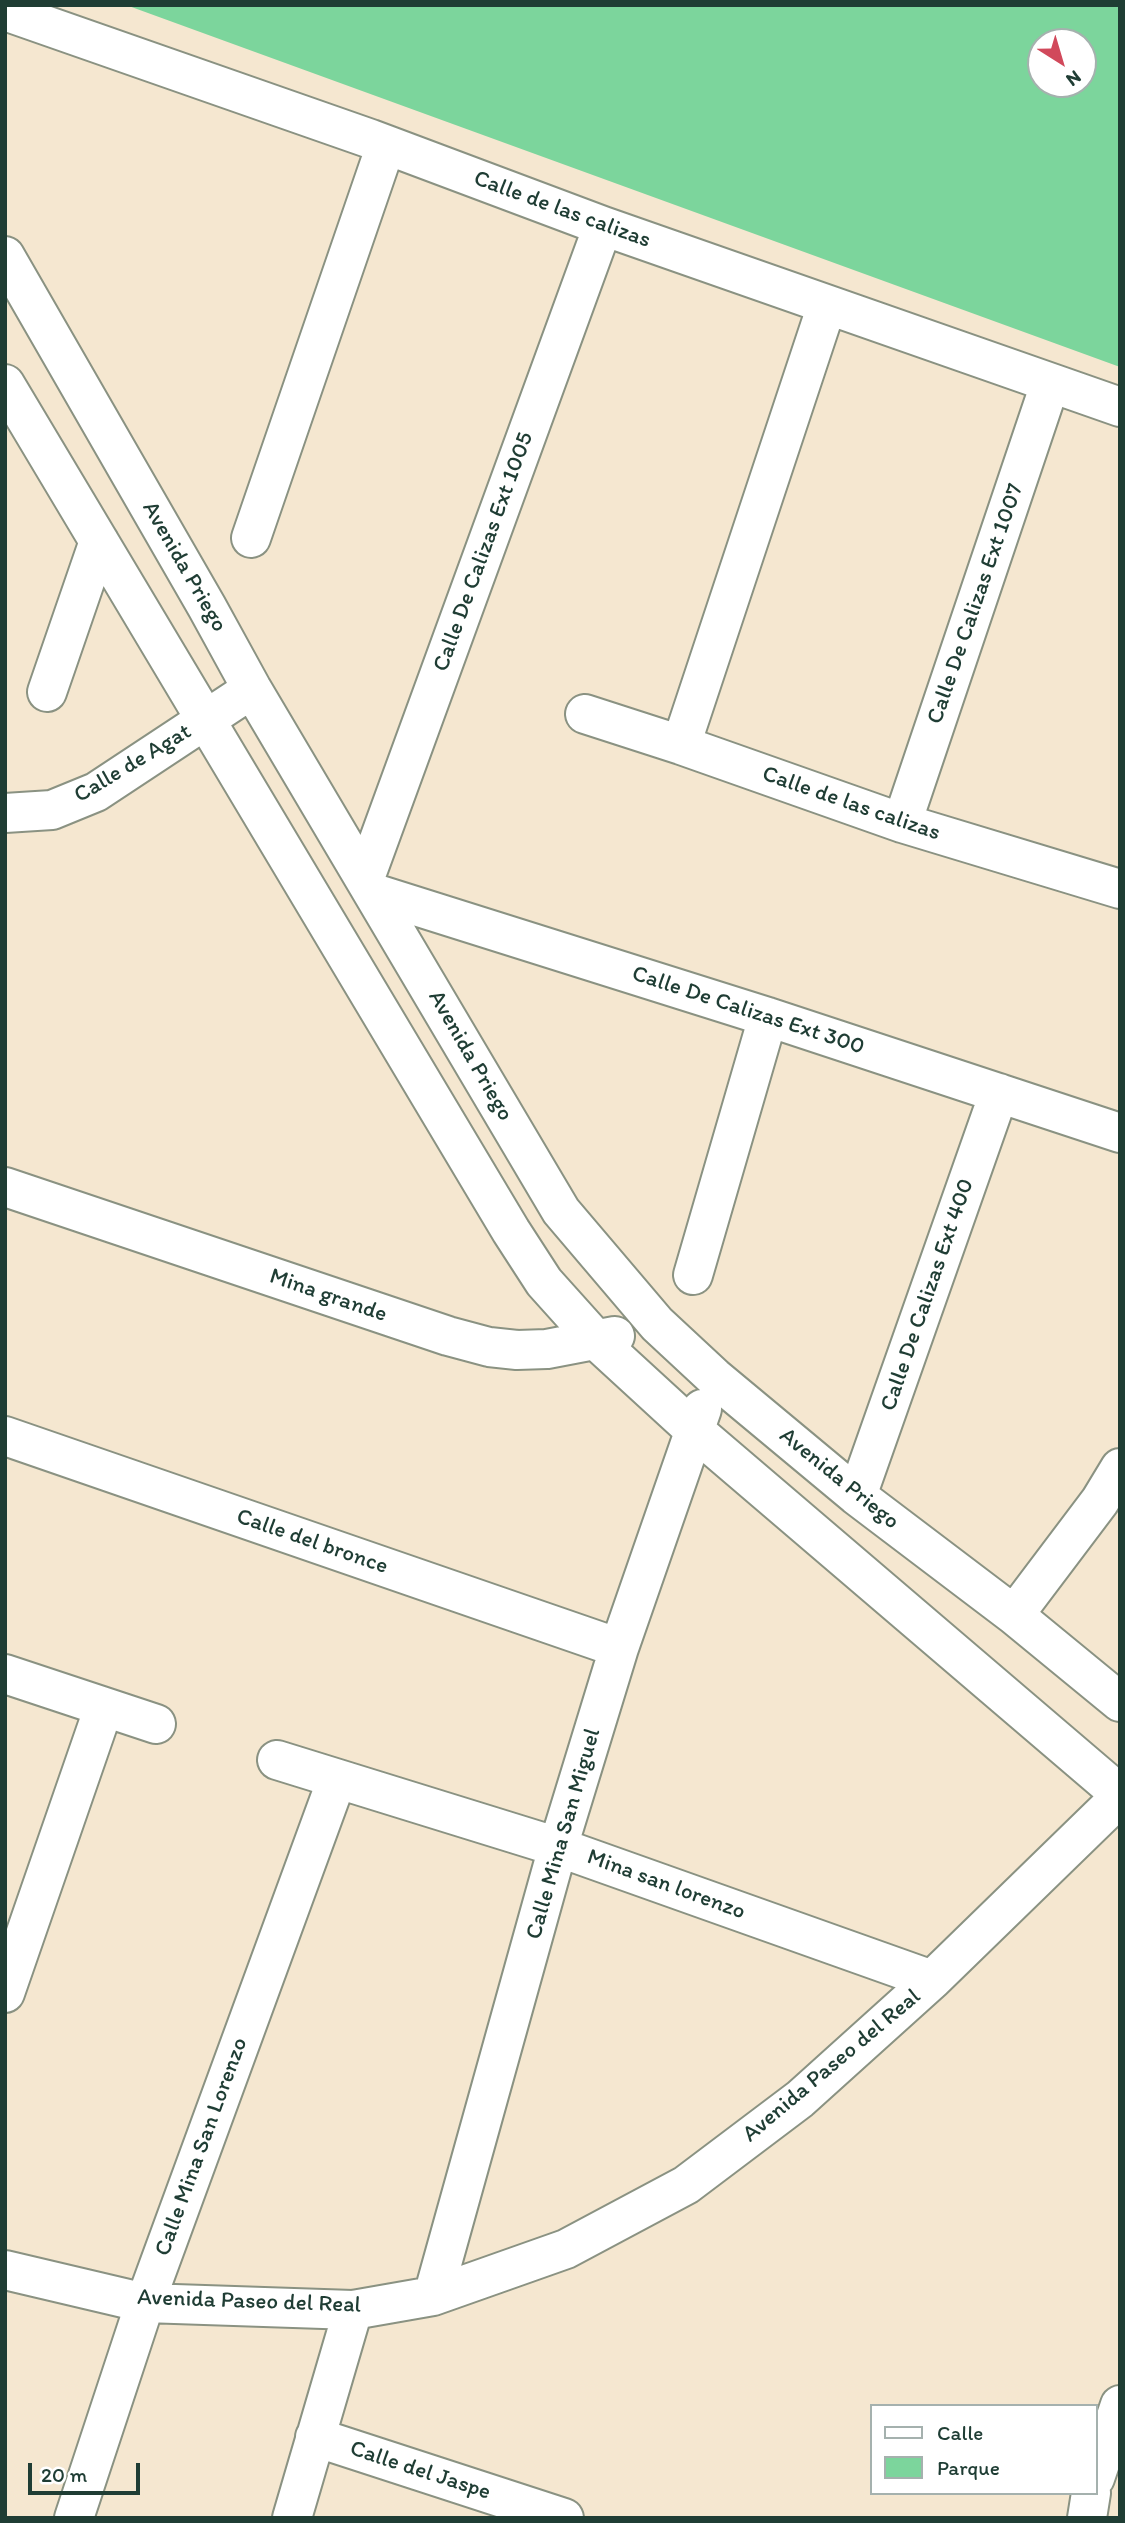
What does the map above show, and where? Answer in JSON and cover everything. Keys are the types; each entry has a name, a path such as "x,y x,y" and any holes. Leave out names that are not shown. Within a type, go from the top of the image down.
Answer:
{"street":[{"name":"Calle de las calizas","path":"5,11 386,145 603,226 1120,407"},
{"path":"251,538 386,145"},
{"name":"Calle De Calizas Ext 1005","path":"370,886 603,226"},
{"name":"Avenida Priego","path":"5,256 252,688 561,1211 657,1325 714,1377 857,1496 1014,1615 1120,1702"},
{"path":"681,746 827,305"},
{"path":"5,384 544,1282 597,1341 694,1430 1120,1796"},
{"name":"Calle De Calizas Ext 1007","path":"902,823 1050,384"},
{"path":"47,692 99,541"},
{"name":"Calle de Agat","path":"5,813 52,810 96,792 252,688"},
{"name":"Calle de las calizas","path":"585,714 902,823 1120,889"},
{"name":"Calle De Calizas Ext 300","path":"370,886 1120,1133"},
{"path":"693,1275 768,1017"},
{"name":"Calle De Calizas Ext 400","path":"857,1496 999,1093"},
{"name":"Mina grande","path":"5,1187 449,1336 489,1347 547,1349 597,1341 657,1325"},
{"name":"Calle Mina San Miguel","path":"433,2296 558,1847 619,1648 714,1377"},
{"name":"Calle del bronce","path":"5,1436 619,1648"},
{"path":"1014,1615 1100,1501 1120,1468"},
{"path":"5,1674 156,1724"},
{"path":"5,1993 104,1707"},
{"name":"Mina san lorenzo","path":"276,1760 558,1847 933,1980"},
{"name":"Calle Mina San Lorenzo","path":"74,2518 145,2302 337,1779"},
{"name":"Avenida Paseo del Real","path":"5,2270 145,2302 354,2309 433,2296 566,2249 686,2185 800,2099 933,1980 1120,1796"},
{"path":"292,2518 354,2309"},
{"path":"1097,2472 1120,2405"},
{"name":"Calle del Jaspe","path":"315,2437 543,2514"},
{"path":"1087,2518 1091,2495"}],"green space":[{"path":"126,5 1120,5 1120,367"}]}
